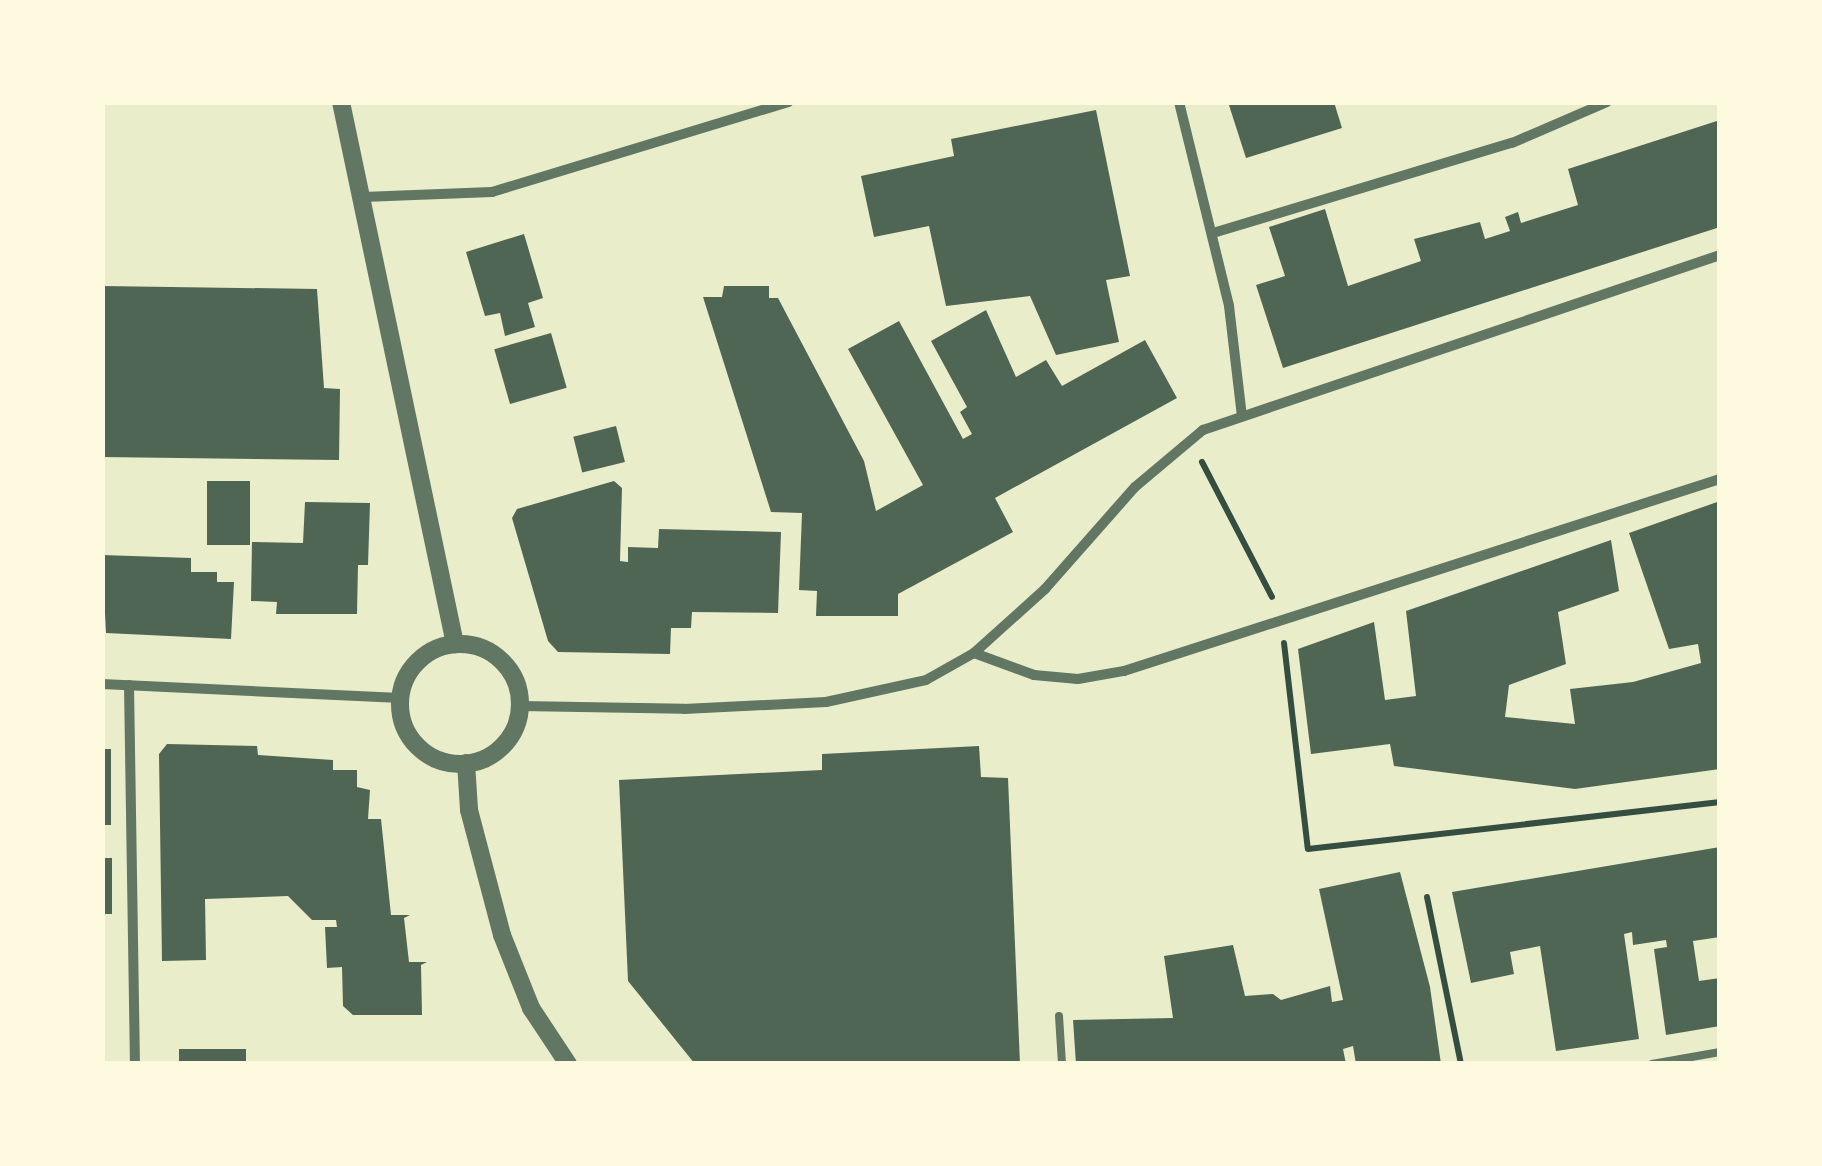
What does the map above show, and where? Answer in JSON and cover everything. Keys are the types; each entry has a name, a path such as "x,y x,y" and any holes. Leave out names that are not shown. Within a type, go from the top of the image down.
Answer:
{"street":[{"path":"340,102 455,644"},
{"path":"363,197 492,192 789,102"},
{"path":"1180,102 1213,234 1242,416"},
{"path":"1213,234 1512,144 1608,102"},
{"path":"520,706 684,709 826,702 926,680 974,653 1045,589 1187,440 1268,407 1720,256"},
{"path":"974,653 1034,675 1078,679 1124,672 1278,618 1720,479"},
{"path":"455,644 474,644 502,661 519,689 520,706 513,732 500,750 466,763 436,759 418,746 405,728 401,698 414,665 455,644"},
{"path":"102,684 401,698"},
{"path":"129,685 135,1064"},
{"path":"466,763 469,810 502,935 531,1008 568,1064"}],"lane":[{"path":"1059,1016 1062,1064"},
{"path":"1652,1064 1720,1052"}],"path":[{"path":"1187,440 1214,481 1278,618 1286,652 1308,849 1720,802"},
{"path":"1427,897 1462,1064"}],"building":[{"path":"1228,102 1334,102 1342,128 1246,158"},
{"path":"1096,110 1130,276 1106,280 1119,342 1056,355 1030,296 946,306 929,226 874,237 861,176 954,156 951,139"},
{"path":"1720,120 1720,227 1283,368 1256,285 1285,276 1269,227 1325,209 1348,286 1421,261 1414,239 1480,222 1485,239 1510,231 1505,217 1518,212 1521,223 1578,205 1568,169"},
{"path":"524,234 543,298 528,303 535,327 505,336 500,313 485,316 466,252"},
{"path":"102,286 317,289 324,388 340,389 339,460 102,457"},
{"path":"724,286 769,286 769,298 778,298 864,461 876,511 923,485 848,349 899,321 963,439 972,434 960,412 967,407 931,341 986,310 1016,377 1046,360 1062,386 1145,340 1177,398 995,498 1013,532 898,594 898,616 816,616 817,591 799,590 802,513 771,512 703,297 722,297"},
{"path":"551,333 567,388 510,404 494,349"},
{"path":"616,426 625,462 582,473 573,437"},
{"path":"207,481 250,481 250,545 207,545"},
{"path":"614,481 622,488 620,561 628,562 628,547 658,548 659,529 781,532 778,613 692,612 691,628 671,628 670,654 558,652 548,641 512,518 517,509"},
{"path":"1720,501 1720,769 1575,789 1394,766 1390,744 1311,754 1298,649 1374,622 1385,700 1416,696 1406,611 1611,540 1619,591 1558,612 1566,664 1509,685 1505,717 1575,724 1570,689 1633,682 1701,663 1698,644 1669,649 1629,533"},
{"path":"305,502 370,503 368,565 358,565 357,614 276,614 277,602 251,601 252,542 303,543"},
{"path":"102,555 191,558 191,572 217,572 217,582 234,582 231,639 106,633"},
{"path":"167,744 257,746 258,755 333,760 333,770 357,770 357,787 370,790 368,819 381,819 391,915 410,915 404,918 409,962 427,962 421,965 422,1015 353,1015 343,1006 342,967 327,968 325,927 337,927 336,920 312,920 288,896 205,899 206,960 162,961 159,754"},
{"path":"979,746 981,777 1008,778 1020,1064 695,1064 628,981 619,780 822,770 822,754"},
{"path":"102,749 111,749 111,825 102,825"},
{"path":"1720,847 1720,937 1693,941 1699,981 1720,978 1720,1026 1666,1035 1654,949 1667,947 1666,940 1633,945 1632,932 1624,934 1639,1039 1556,1051 1540,946 1510,952 1514,974 1471,983 1452,892"},
{"path":"102,858 112,858 112,914 102,914"},
{"path":"1400,872 1430,987 1441,1064 1356,1064 1353,1046 1343,1049 1346,1064 1076,1064 1073,1020 1173,1018 1164,956 1233,945 1245,996 1273,994 1281,1000 1330,986 1332,1002 1343,1000 1319,889"},
{"path":"179,1049 246,1049 246,1064 179,1064"}]}
